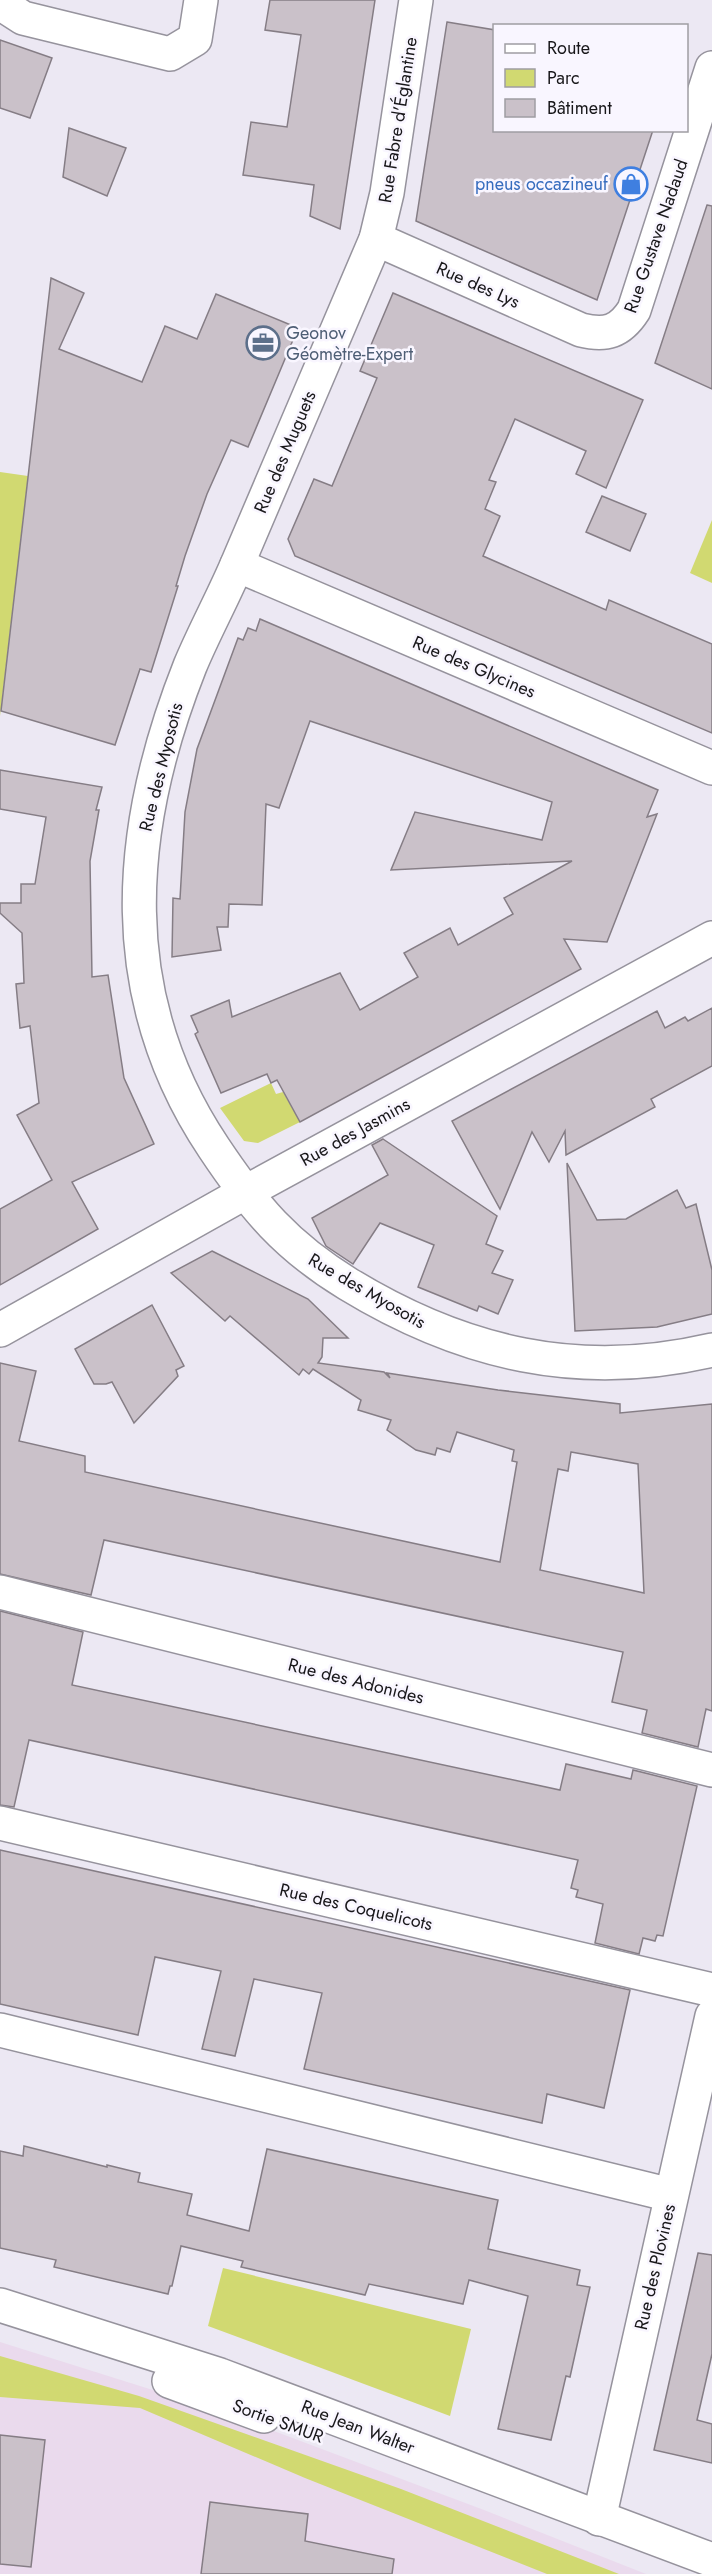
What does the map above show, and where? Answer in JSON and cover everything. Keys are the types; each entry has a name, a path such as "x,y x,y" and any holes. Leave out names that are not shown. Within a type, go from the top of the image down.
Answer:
{"street":[{"path":"0,3 23,18 170,54 195,39 201,0"},
{"name":"Rue Fabre d'Églantine","path":"376,239 387,193 416,0"},
{"name":"Rue Gustave Nadaud","path":"581,330 596,334 611,331 626,322 634,310 712,68"},
{"name":"Rue des Lys","path":"376,239 581,330"},
{"name":"Rue des Muguets","path":"237,565 376,239"},
{"name":"Rue des Glycines","path":"237,565 712,768"},
{"name":"Rue des Myosotis","path":"237,565 190,666 165,739 146,819 141,853 139,894 142,965 148,999 170,1069 204,1134 244,1192 282,1236 311,1260 366,1294 426,1326 453,1337 511,1353 572,1362 642,1361 712,1350"},
{"name":"Rue des Jasmins","path":"0,1330 244,1192 712,939"},
{"name":"Rue des Adonides","path":"0,1592 712,1770"},
{"name":"Rue des Coquelicots","path":"0,1823 712,1990"},
{"name":"Rue des Plovines","path":"599,2518 712,2016"},
{"path":"0,2030 671,2195"},
{"name":"Rue Jean Walter","path":"0,2305 220,2375 712,2560"},
{"name":"Sortie SMUR","path":"0,2329 174,2383 688,2574"}],"shaded area":[{"path":"0,2342 226,2413 646,2574 0,2574"}],"green space":[{"path":"0,472 28,476 0,716"},
{"path":"712,520 712,583 690,573"},
{"path":"271,1083 276,1094 283,1092 300,1122 258,1143 244,1141 220,1108"},
{"path":"223,2268 471,2329 450,2416 208,2326"},
{"path":"0,2356 139,2396 401,2489 619,2574 547,2574 305,2478 140,2408 0,2397"}],"building":[{"path":"270,0 375,0 340,229 310,216 314,185 243,175 251,122 287,127 301,35 265,30"},
{"path":"447,22 493,30 493,132 652,132 597,300 416,221"},
{"path":"0,40 52,58 30,118 0,108"},
{"path":"69,128 126,148 107,196 63,177"},
{"path":"707,205 712,206 712,389 655,363"},
{"path":"51,278 84,293 59,349 142,382 165,326 197,339 216,294 298,328 248,447 231,440 207,494 185,556 151,672 140,669 115,745 1,711"},
{"path":"393,293 643,400 606,488 576,474 586,451 515,419 489,480 496,482 485,509 500,516 483,556 606,610 609,600 712,644 712,733 295,556 288,539 314,479 332,486 377,378 360,371"},
{"path":"602,496 646,514 630,551 586,532"},
{"path":"260,619 658,790 647,817 657,814 607,942 564,939 581,969 300,1122 277,1080 271,1083 267,1074 221,1093 195,1034 198,1032 191,1016 229,1000 232,1017 340,973 360,1010 418,977 404,953 450,928 458,945 513,914 504,898 572,861 391,870 415,812 542,840 552,802 310,721 279,808 266,804 262,905 229,904 228,927 217,927 221,950 172,957 173,898 180,899 185,812 197,749 238,638 243,640 248,628 256,631"},
{"path":"0,770 102,787 96,810 99,810 90,861 92,977 108,975 124,1078 154,1144 72,1182 98,1229 0,1285 0,1209 52,1180 17,1115 39,1103 30,1026 20,1028 16,984 24,983 22,933 0,913 0,903 21,903 21,884 35,884 46,817 0,809"},
{"path":"712,1008 712,1066 651,1099 655,1107 566,1155 565,1131 549,1162 532,1132 500,1209 452,1121 657,1011 665,1028 685,1017 688,1021"},
{"path":"383,1139 497,1216 486,1244 503,1251 492,1273 513,1280 498,1314 479,1306 477,1311 418,1287 434,1245 380,1223 353,1264 326,1246 312,1218 388,1175 372,1145"},
{"path":"567,1163 597,1220 626,1219 677,1190 686,1208 696,1204 712,1270 712,1314 657,1327 575,1331"},
{"path":"212,1251 308,1299 348,1338 323,1338 322,1357 318,1363 384,1372 390,1378 387,1373 498,1390 620,1404 620,1413 712,1404 712,1711 706,1709 698,1747 642,1733 647,1710 612,1702 623,1652 104,1540 91,1595 0,1574 0,1363 36,1371 19,1441 85,1456 85,1472 500,1562 517,1462 512,1461 514,1450 457,1432 450,1452 437,1448 435,1455 416,1450 387,1430 391,1420 358,1410 361,1400 313,1369 309,1374 303,1369 299,1375 230,1316 225,1321 171,1273","holes":["571,1452 638,1464 644,1593 540,1570 558,1469 568,1471"]},
{"path":"152,1305 184,1366 176,1370 178,1376 134,1423 112,1382 94,1384 75,1349"},
{"path":"0,1611 83,1632 72,1685 560,1790 566,1764 631,1779 633,1770 697,1786 663,1936 657,1935 655,1941 643,1938 639,1954 595,1943 603,1904 576,1897 578,1890 571,1888 578,1860 29,1740 14,1807 0,1805"},
{"path":"0,1850 630,1990 604,2108 547,2094 542,2123 304,2069 322,1993 254,1979 235,2056 202,2049 221,1971 155,1957 138,2035 0,2004"},
{"path":"24,2146 140,2173 138,2182 192,2194 187,2215 249,2231 267,2149 498,2200 488,2249 580,2270 577,2285 590,2287 570,2377 566,2376 551,2440 498,2429 528,2296 469,2280 463,2304 369,2284 365,2295 241,2267 243,2261 181,2246 168,2294 54,2267 56,2260 0,2248 0,2151 23,2156"},
{"path":"698,2253 712,2255 712,2354 697,2420 712,2424 712,2463 654,2450"},
{"path":"0,2435 45,2440 31,2567 0,2564"},
{"path":"210,2502 308,2514 305,2541 394,2559 392,2574 201,2574"}],"place":[{"name":"pneus occazineuf","path":"631,184"},
{"name":"Geonov Géomètre-Expert","path":"263,343"}]}
